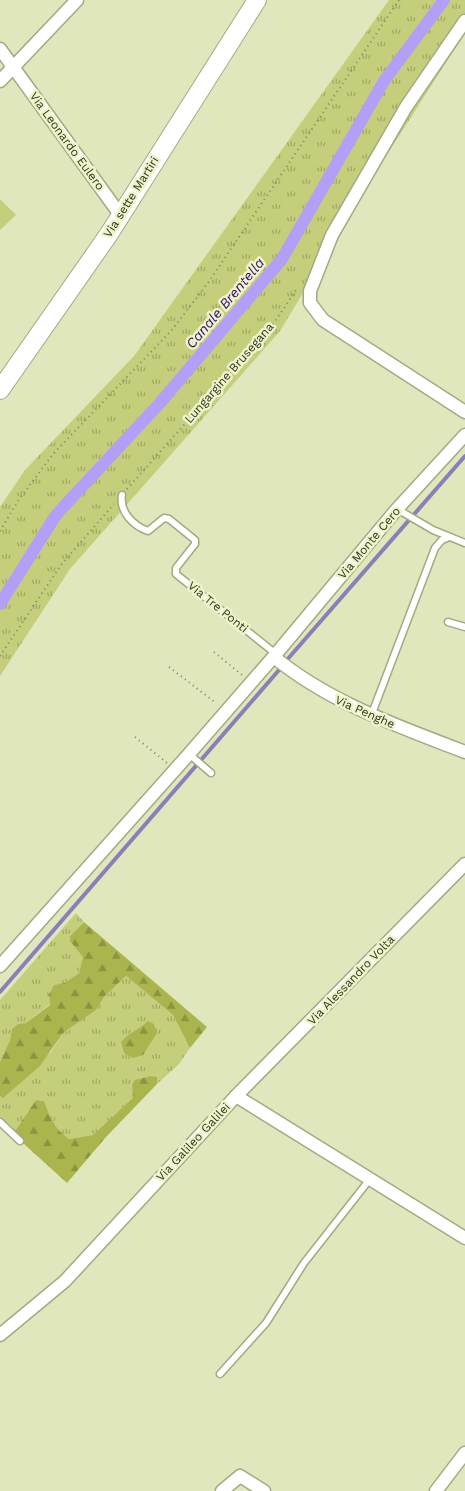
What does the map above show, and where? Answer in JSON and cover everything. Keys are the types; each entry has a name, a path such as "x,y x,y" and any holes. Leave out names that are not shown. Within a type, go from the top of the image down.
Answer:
{"main road":[{"name":"Via sette Martiri","path":"0,390 122,212 257,0"}],"street":[{"path":"0,81 77,0"},
{"path":"465,21 406,107 332,235 310,291 310,303 323,320 465,412"},
{"name":"Via Leonardo Eulero","path":"0,49 116,209 122,212"},
{"name":"Via Monte Cero","path":"275,656 465,435"},
{"path":"0,966 275,656"},
{"name":"Via Penghe","path":"275,656 296,675 334,698 371,716 465,752"},
{"name":"Via Alessandro Volta","path":"236,1096 465,864"},
{"name":"Via Galileo Galilei","path":"0,1335 65,1281 236,1096 465,1238"},
{"path":"436,1491 465,1453"},
{"path":"222,1491 240,1476 264,1491"}],"lane":[{"name":"Via Tre Ponti","path":"122,495 120,503 124,513 141,529 148,531 164,518 169,519 195,540 195,544 176,568 176,574 275,656"},
{"path":"400,511 422,524 465,543"},
{"path":"371,716 435,548 449,537"},
{"path":"448,622 465,627"},
{"path":"189,754 211,773"},
{"path":"0,1122 20,1141"},
{"path":"220,1374 266,1323 304,1263 370,1179"}],"path":[{"path":"0,531 18,501 53,454 172,331 208,283 399,0"},
{"name":"Lungargine Brusegana","path":"0,656 61,564 272,326 299,285"},
{"path":"214,652 251,682"},
{"path":"169,667 226,711"},
{"path":"135,737 174,769"}],"green space":[{"path":"389,0 465,0 465,33 379,167 280,331 70,569 0,676 0,507 25,470 134,356"},
{"path":"0,199 16,215 0,230"},
{"path":"76,913 84,922 70,936 83,957 79,973 64,983 54,985 49,994 50,1004 26,1023 18,1024 12,1029 10,1040 0,1062 0,1000"},
{"path":"84,922 207,1027 190,1048 173,1015 126,976 104,997 96,1010 63,1033 40,1066 3,1098 0,1096 0,1062 10,1040 12,1029 18,1024 26,1023 50,1005 49,994 54,985 64,983 79,973 83,957 70,941 70,936"},
{"path":"126,976 173,1015 190,1048 179,1064 157,1084 157,1077 132,1085 134,1098 93,1135 69,1139 55,1126 44,1101 36,1100 13,1134 0,1121 0,1096 3,1097 51,1052 63,1033 96,1010 104,997"},
{"path":"148,1021 154,1024 157,1033 143,1055 133,1058 124,1053 121,1042"},
{"path":"151,1076 157,1077 157,1084 106,1137 67,1183 13,1134 36,1100 44,1101 56,1126 69,1139 93,1135 133,1098 132,1085 135,1080"}],"waterway":[{"name":"Canale Brentella","path":"0,604 56,515 160,403 282,259 384,81 444,0"},
{"path":"286,661 465,456"},
{"path":"0,992 279,670"}]}
